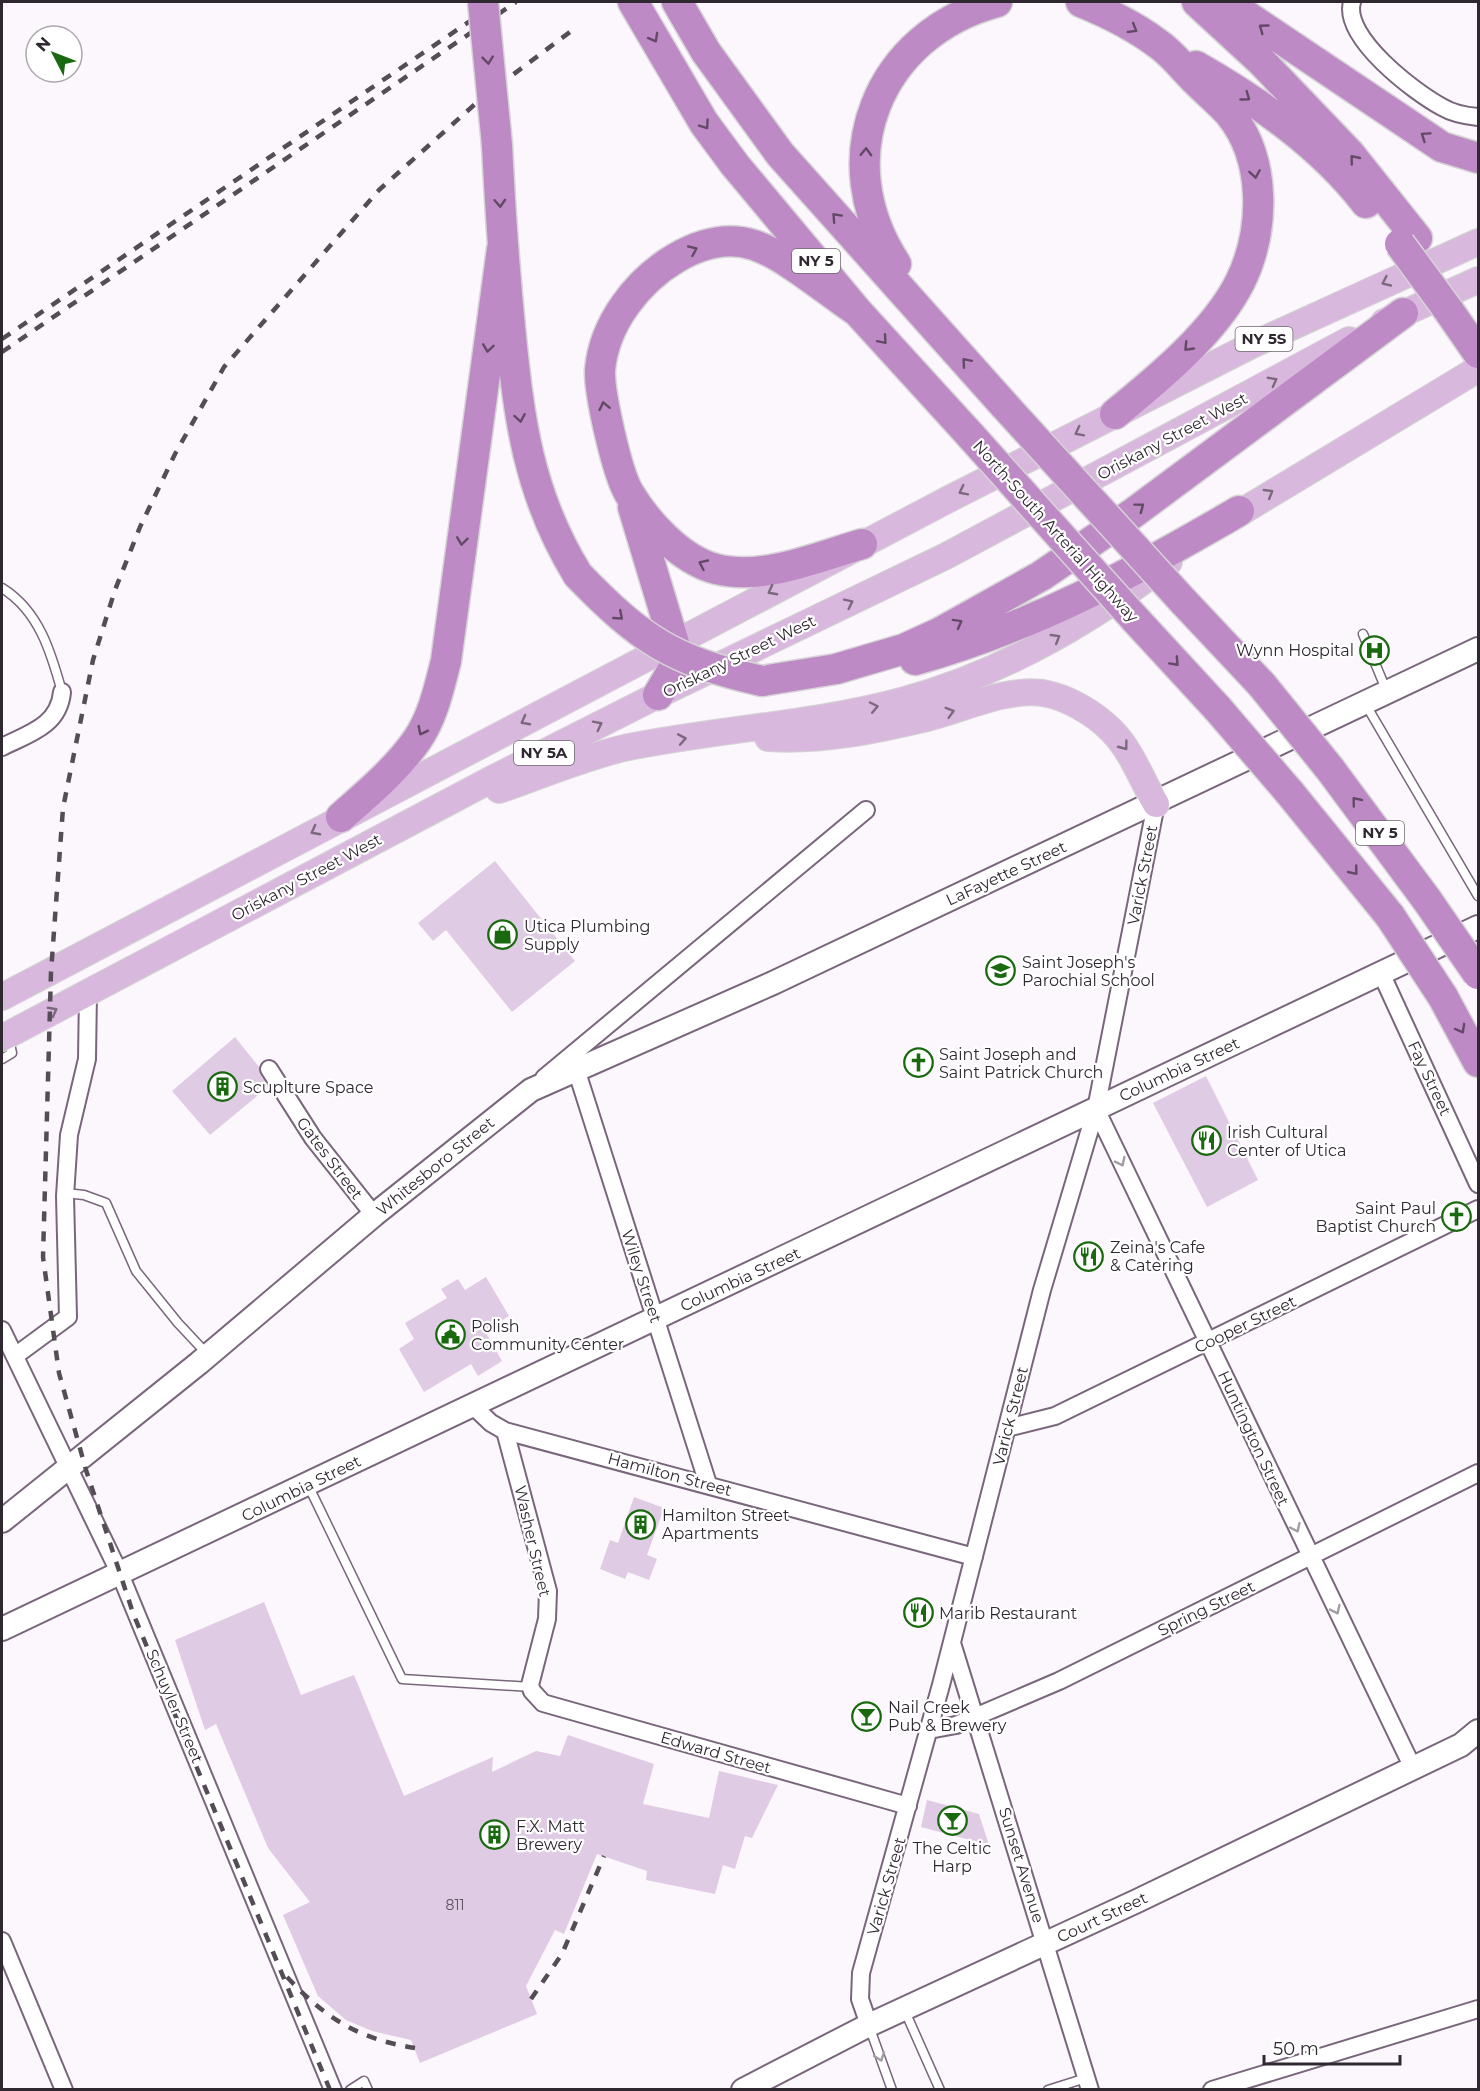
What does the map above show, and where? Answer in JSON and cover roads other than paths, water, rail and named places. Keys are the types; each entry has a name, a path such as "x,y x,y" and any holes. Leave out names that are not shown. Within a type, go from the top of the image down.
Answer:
{"highway":[{"path":"483,2 497,145 502,249 519,418 538,494 558,543 578,575 618,617 655,644 716,671 762,681 821,683 856,677 942,653 1051,613 1126,575 1239,511"},
{"name":"North-South Arterial Highway","path":"633,2 704,123 735,165 857,311 1218,709 1290,793 1390,916 1443,997 1479,1062"},
{"name":"NY 5","path":"677,2 706,52 780,154 1005,406 1262,686 1330,769 1427,900 1478,974"},
{"path":"943,336 883,244 873,222 865,196 866,140 874,107 886,82 901,61 947,20 997,2"},
{"path":"1081,2 1236,89 1303,139 1408,241 1467,305 1479,353"},
{"path":"1197,2 1261,61 1350,154 1408,241"},
{"path":"1226,2 1442,147 1479,159"},
{"path":"1115,414 1157,379 1218,316 1239,283 1251,256 1259,208 1255,169 1244,137 1229,114 1160,45"},
{"path":"658,695 674,668 674,643 607,421 602,397 600,370 605,345 618,316 649,277 692,249 712,242 754,245 774,255 857,311"},
{"path":"341,817 385,779 418,739 434,707 446,661 502,249"},
{"path":"762,681 836,669 904,649 939,633 1041,576 1132,514 1403,313"},
{"path":"628,492 654,527 695,560 715,569 742,573 773,569 862,544"}],"main road":[{"name":"NY 5S","path":"1053,446 1306,319 1479,242"},
{"name":"Oriskany Street West","path":"7,1042 88,992 425,814 658,695 946,556 1403,313 1467,305"},
{"path":"425,814 622,749 838,715 902,701 981,674 1048,643 1122,597 1239,511 1479,369"},
{"name":"NY 5A","path":"2,997 341,817 1053,446"},
{"path":"727,731 771,739 837,736 927,718 1019,693 1042,693 1060,698 1078,707 1111,729 1132,756 1156,804"}],"street":[{"path":"1352,2 1356,30 1363,42 1411,85 1443,108 1479,117"},
{"name":"LaFayette Street","path":"531,1090 772,983 1156,804 1479,649"},
{"path":"2,747 52,719 61,706 62,692"},
{"name":"Varick Street","path":"869,2025 860,1999 861,1973 975,1557 1042,1290 1096,1109 1156,804"},
{"name":"Whitesboro Street","path":"2,1521 209,1355 374,1215 531,1090 866,810"},
{"name":"Columbia Street","path":"2,1629 1479,927"},
{"name":"Fay Street","path":"1381,973 1479,1184"},
{"path":"15,1356 68,1317 65,1193 69,1136 87,1059 88,992"},
{"name":"Gates Street","path":"269,1069 313,1138 374,1215"},
{"name":"Wiley Street","path":"576,1069 708,1484"},
{"name":"Huntington Street","path":"1096,1109 1412,1766"},
{"name":"Cooper Street","path":"1007,1428 1055,1416 1479,1209"},
{"name":"Schuyler Street","path":"2,1330 70,1466 120,1574 333,2090"},
{"path":"472,1405 491,1423 505,1431"},
{"name":"Hamilton Street","path":"505,1431 975,1557"},
{"name":"Washer Street","path":"505,1431 548,1592 547,1619 531,1687"},
{"name":"Spring Street","path":"929,1730 977,1717 1059,1681 1479,1473"},
{"name":"Sunset Avenue","path":"952,1642 977,1717 1088,2084"},
{"name":"Edward Street","path":"531,1687 543,1703 908,1806"},
{"name":"Court Street","path":"743,2090 869,2025 1412,1766 1473,1740"},
{"path":"2,1941 64,2090"},
{"path":"1212,2090 1479,2009"}],"lane":[{"path":"2,588 21,602 42,632 55,662 62,692"},
{"path":"1363,634 1387,692"},
{"path":"1365,703 1479,896"},
{"path":"2,1059 7,1042"},
{"path":"65,1193 84,1195 106,1203 136,1271 178,1323 209,1355"},
{"path":"308,1485 402,1679 531,1687"},
{"path":"904,2009 940,2090"},
{"path":"869,2025 892,2090"},
{"path":"350,2090 364,2081 368,2090"},
{"path":"1048,2090 1088,2084"}],"railway":[{"path":"2,339 498,2"},
{"path":"2,352 516,2"},
{"path":"330,2090 133,1613 86,1470 59,1373 43,1257 51,972 63,808 93,660 115,590 140,527 175,454 224,367 379,190 483,97 574,29"},
{"path":"531,1999 562,1954 604,1856"},
{"path":"287,1977 316,2005 345,2025 377,2039 415,2048"}],"place":[{"name":"Wynn Hospital","path":"1375,650"},
{"name":"Utica Plumbing Supply","path":"503,935"},
{"name":"Saint Joseph's Parochial School","path":"1001,971"},
{"name":"Saint Joseph and Saint Patrick Church","path":"918,1063"},
{"name":"Scuplture Space","path":"222,1087"},
{"name":"Irish Cultural Center of Utica","path":"1206,1141"},
{"name":"Saint Paul Baptist Church","path":"1457,1217"},
{"name":"Zeina's Cafe & Catering","path":"1089,1256"},
{"name":"Polish Community Center","path":"450,1335"},
{"name":"Hamilton Street Apartments","path":"641,1524"},
{"name":"Marib Restaurant","path":"918,1613"},
{"name":"Nail Creek Pub & Brewery","path":"867,1716"},
{"name":"The Celtic Harp","path":"952,1820"},
{"name":"F.X. Matt Brewery","path":"495,1835"}]}
